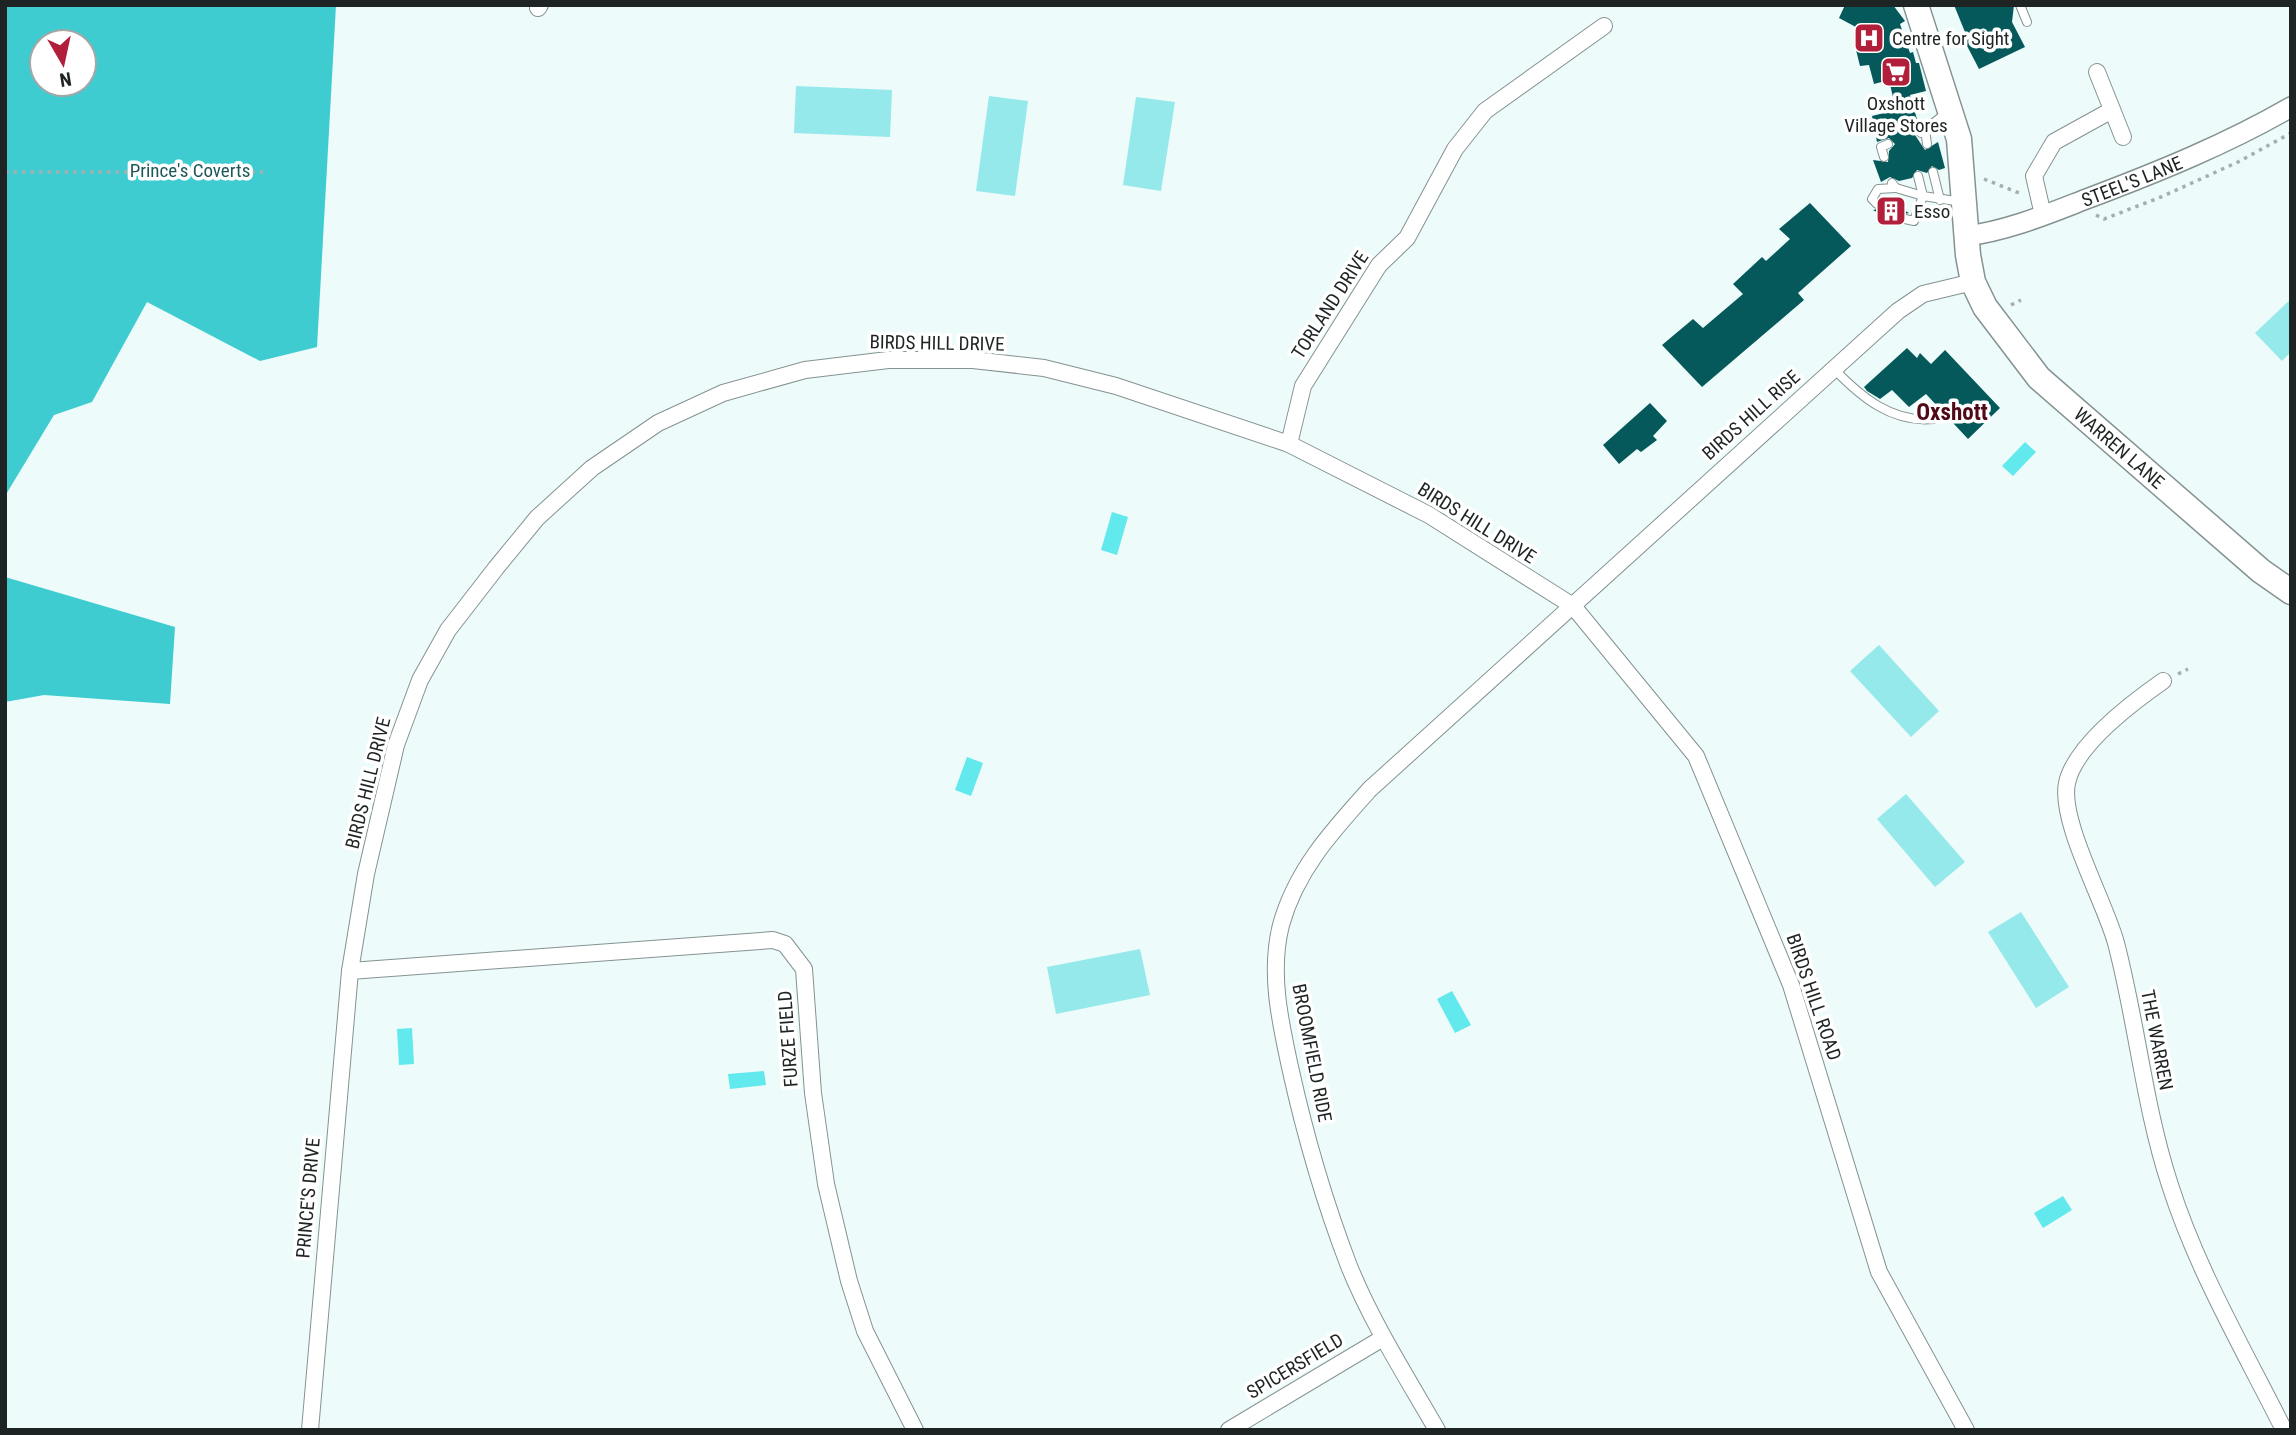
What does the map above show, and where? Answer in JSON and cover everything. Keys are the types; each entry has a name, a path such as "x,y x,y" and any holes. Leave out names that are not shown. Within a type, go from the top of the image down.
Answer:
{"main road":[{"name":"WARREN LANE","path":"1916,5 1951,109 1962,158 1966,236 1973,282 1985,307 2039,378 2262,571 2291,592"}],"street":[{"name":"TORLAND DRIVE","path":"1289,444 1303,386 1379,265 1407,238 1455,149 1485,111 1604,26"},
{"path":"2096,72 2123,137"},
{"name":"STEEL'S LANE","path":"1966,236 2043,215 2243,134 2291,107"},
{"path":"2043,215 2034,176 2054,142 2112,110"},
{"name":"BIRDS HILL RISE","path":"1573,606 1910,301 1937,290 1973,282"},
{"name":"BIRDS HILL DRIVE","path":"350,971 366,874 396,745 420,680 448,630 537,518 592,468 658,424 723,393 805,370 888,360 973,360 1044,368 1116,386 1289,444 1429,515 1573,606"},
{"name":"BROOMFIELD RIDE","path":"1437,1430 1383,1338 1350,1268 1305,1132 1279,1015 1276,973 1281,927 1293,891 1324,840 1380,780 1573,606"},
{"name":"BIRDS HILL ROAD","path":"1573,606 1696,756 1791,985 1879,1272 1966,1430"},
{"name":"THE WARREN","path":"2163,681 2129,705 2073,765 2066,784 2066,808 2116,943 2148,1106 2171,1187 2206,1273 2284,1430"},
{"name":"FURZE FIELD","path":"350,971 774,940 785,944 804,969 813,1093 824,1171 849,1282 865,1331 915,1430"},
{"name":"PRINCE'S DRIVE","path":"310,1430 350,971"},
{"name":"SPICERSFIELD","path":"1229,1430 1383,1338"}],"lane":[{"path":"2020,5 2027,22"},
{"path":"1927,145 1923,131 1951,109"},
{"path":"1884,157 1881,147 1888,144"},
{"path":"1933,172 1940,200"},
{"path":"1905,219 1914,220 1923,196 1917,176"},
{"path":"1877,204 1872,199 1878,189 1894,186 1940,200 1965,202"},
{"path":"1834,369 1878,408 1919,420 1933,419"}],"path":[{"path":"5,172 263,172"}],"shaded area":[{"path":"796,86 892,90 890,137 794,133"},
{"path":"989,96 1028,101 1015,196 976,191"},
{"path":"1136,97 1175,102 1161,191 1123,185"},
{"path":"2291,299 2291,352 2282,361 2255,333"},
{"path":"2025,442 2036,452 2013,476 2002,466"},
{"path":"1112,512 1128,517 1117,555 1101,550"},
{"path":"1879,645 1939,711 1911,737 1850,671"},
{"path":"967,757 983,763 971,796 955,790"},
{"path":"1906,794 1965,862 1935,887 1877,819"},
{"path":"2021,912 2069,987 2036,1008 1988,932"},
{"path":"1140,949 1150,995 1056,1014 1047,967"},
{"path":"1452,991 1471,1025 1455,1033 1437,999"},
{"path":"412,1028 414,1064 399,1065 397,1029"},
{"path":"764,1071 766,1085 730,1089 728,1074"},
{"path":"2063,1196 2072,1210 2043,1228 2034,1213"}],"green space":[{"name":"Prince's Coverts","path":"5,5 336,5 317,347 260,361 147,302 92,402 54,415 5,496"},
{"path":"5,577 175,627 170,704 44,695 5,702"}],"building":[{"path":"1845,5 1893,5 1905,21 1900,24 1910,53 1913,52 1916,63 1919,63 1926,91 1910,95 1919,126 1915,135 1925,150 1938,142 1945,168 1939,170 1932,166 1927,173 1917,170 1912,178 1899,181 1890,177 1881,182 1873,160 1888,162 1889,151 1895,144 1889,138 1877,142 1872,116 1896,110 1889,80 1874,84 1869,65 1860,66 1854,42 1867,33 1839,18"},
{"path":"1954,5 2014,5 2012,22 2025,47 1979,69 1964,40 1967,37"},
{"name":"Esso","path":"1881,197 1909,213 1900,215 1901,226 1873,210 1882,208"},
{"path":"1810,203 1851,246 1798,293 1804,300 1702,387 1662,345 1693,319 1703,328 1743,294 1733,284 1762,257 1766,261 1790,239 1779,229"},
{"path":"1907,348 1917,358 1920,353 1931,364 1945,350 2000,408 1968,439 1926,394 1909,407 1892,390 1880,399 1867,391 1864,387"},
{"path":"1650,403 1667,421 1653,436 1657,440 1641,452 1637,449 1619,464 1603,445"}],"place":[{"name":"Centre for Sight","path":"1869,38"},
{"name":"Oxshott Village Stores","path":"1896,72"},
{"name":"Esso","path":"1891,211"}],"district":[{"name":"Oxshott","path":"1952,412"}]}
